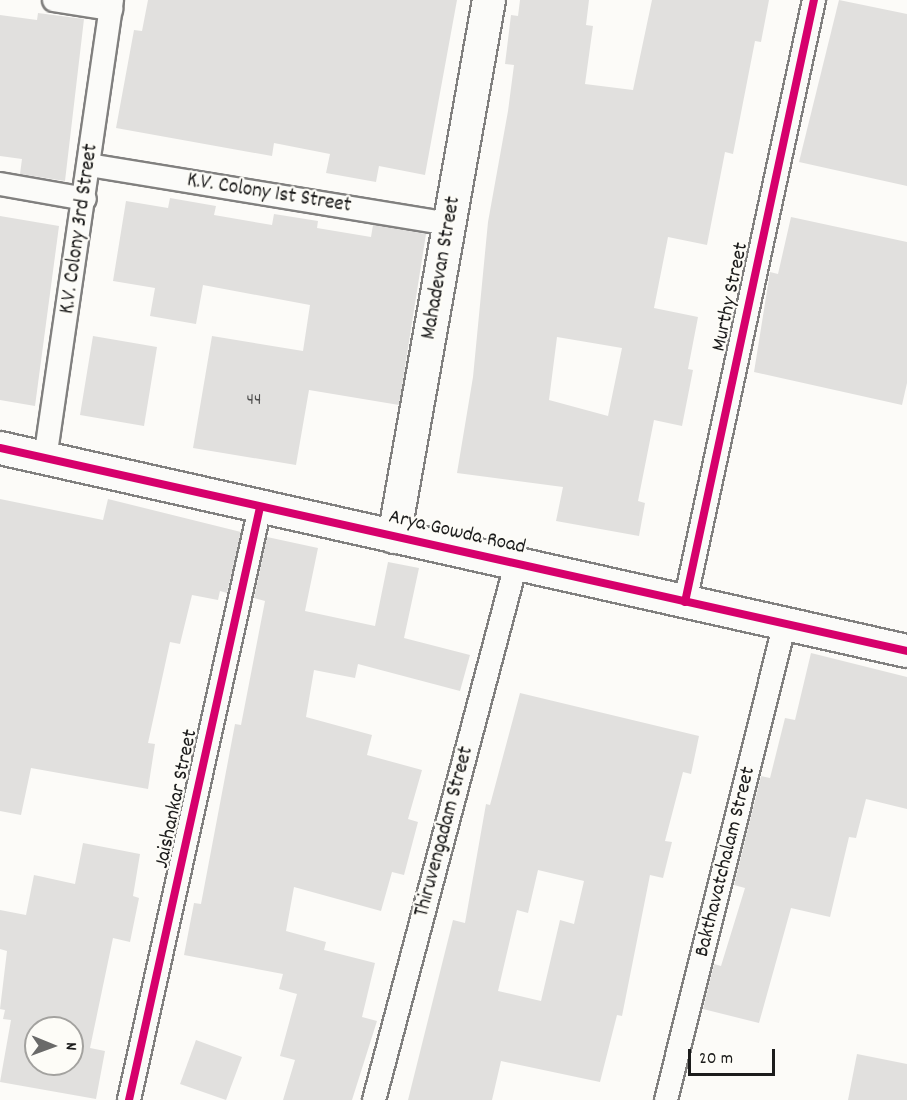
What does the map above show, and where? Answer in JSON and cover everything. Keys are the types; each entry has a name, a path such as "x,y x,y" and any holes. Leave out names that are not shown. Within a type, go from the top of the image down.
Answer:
{"main road":[{"name":"Mahadevan Street","path":"394,537 489,0"},
{"name":"Arya Gowda Road","path":"0,448 907,651"}],"street":[{"path":"54,0 111,5"},
{"name":"Murthy Street","path":"685,602 814,0"},
{"name":"K.V. Colony 3rd Street","path":"45,459 85,199 111,5"},
{"name":"K.V. Colony 1st Street","path":"89,165 450,224"},
{"path":"0,184 85,199"},
{"name":"Jaishankar Street","path":"129,1100 260,507"},
{"name":"Thiruvengadam Street","path":"374,1100 516,564"},
{"name":"Bakthavatchalam Street","path":"666,1100 785,624"}],"building":[{"path":"148,0 457,0 425,175 379,166 376,182 326,173 330,154 274,143 272,156 116,128 134,30 142,31"},
{"path":"520,0 589,0 586,25 593,26 585,84 633,90 652,0 769,0 761,42 755,41 733,154 725,152 707,245 668,237 654,308 698,317 688,369 693,370 682,426 654,420 638,501 645,503 639,536 556,521 563,487 457,473 473,377 488,222 514,65 505,64 511,15 518,16","holes":["557,337 622,348 608,416 549,400"]},
{"path":"839,0 907,14 907,186 799,162"},
{"path":"38,13 84,19 65,181 20,174 22,159 0,156 0,15 37,20"},
{"path":"170,198 216,206 214,215 272,225 274,214 318,221 317,228 371,237 373,225 426,234 399,405 309,390 296,465 193,448 212,336 303,351 310,305 203,285 196,324 150,316 155,288 113,281 126,201 168,208"},
{"path":"0,216 59,226 35,406 0,400"},
{"path":"791,217 907,242 907,383 902,405 754,372 770,272 778,274"},
{"path":"93,336 157,347 144,426 80,415"},
{"path":"0,499 103,520 108,499 241,532 227,593 220,591 218,600 192,595 180,644 170,642 148,743 155,744 148,789 31,768 21,815 0,811"},
{"path":"267,537 318,548 305,611 375,626 388,562 419,568 404,638 470,655 460,691 358,664 355,678 314,670 306,717 372,735 367,755 422,770 408,819 418,822 404,875 392,872 381,911 294,887 286,931 326,942 324,950 375,963 362,1017 377,1021 352,1100 283,1100 295,1060 280,1056 297,994 279,989 283,974 184,955 194,903 201,904 235,724 241,725 265,601 254,598"},
{"path":"811,653 907,677 907,809 866,799 856,838 849,837 830,917 791,908 759,1023 703,1009 714,964 721,966 745,888 734,885 761,776 770,778 785,718 795,720"},
{"path":"520,693 699,736 691,774 683,772 665,841 672,842 663,878 650,875 622,1016 617,1015 600,1082 501,1061 492,1100 408,1100 453,920 465,923 486,804 490,805","holes":["538,870 584,881 574,924 560,920 541,1001 498,991 517,910 528,913"]},
{"path":"83,843 140,854 133,896 139,898 130,942 113,938 90,1048 105,1051 96,1099 0,1082 11,1020 3,1019 5,1010 0,1009 7,951 0,949 0,910 26,915 34,875 75,884"},
{"path":"196,1040 242,1057 226,1100 180,1084"},
{"path":"857,1054 907,1064 907,1100 848,1100"}],"cycle path":[{"path":"685,602 814,0"},
{"path":"0,448 907,651"},
{"path":"129,1100 260,507"}]}
